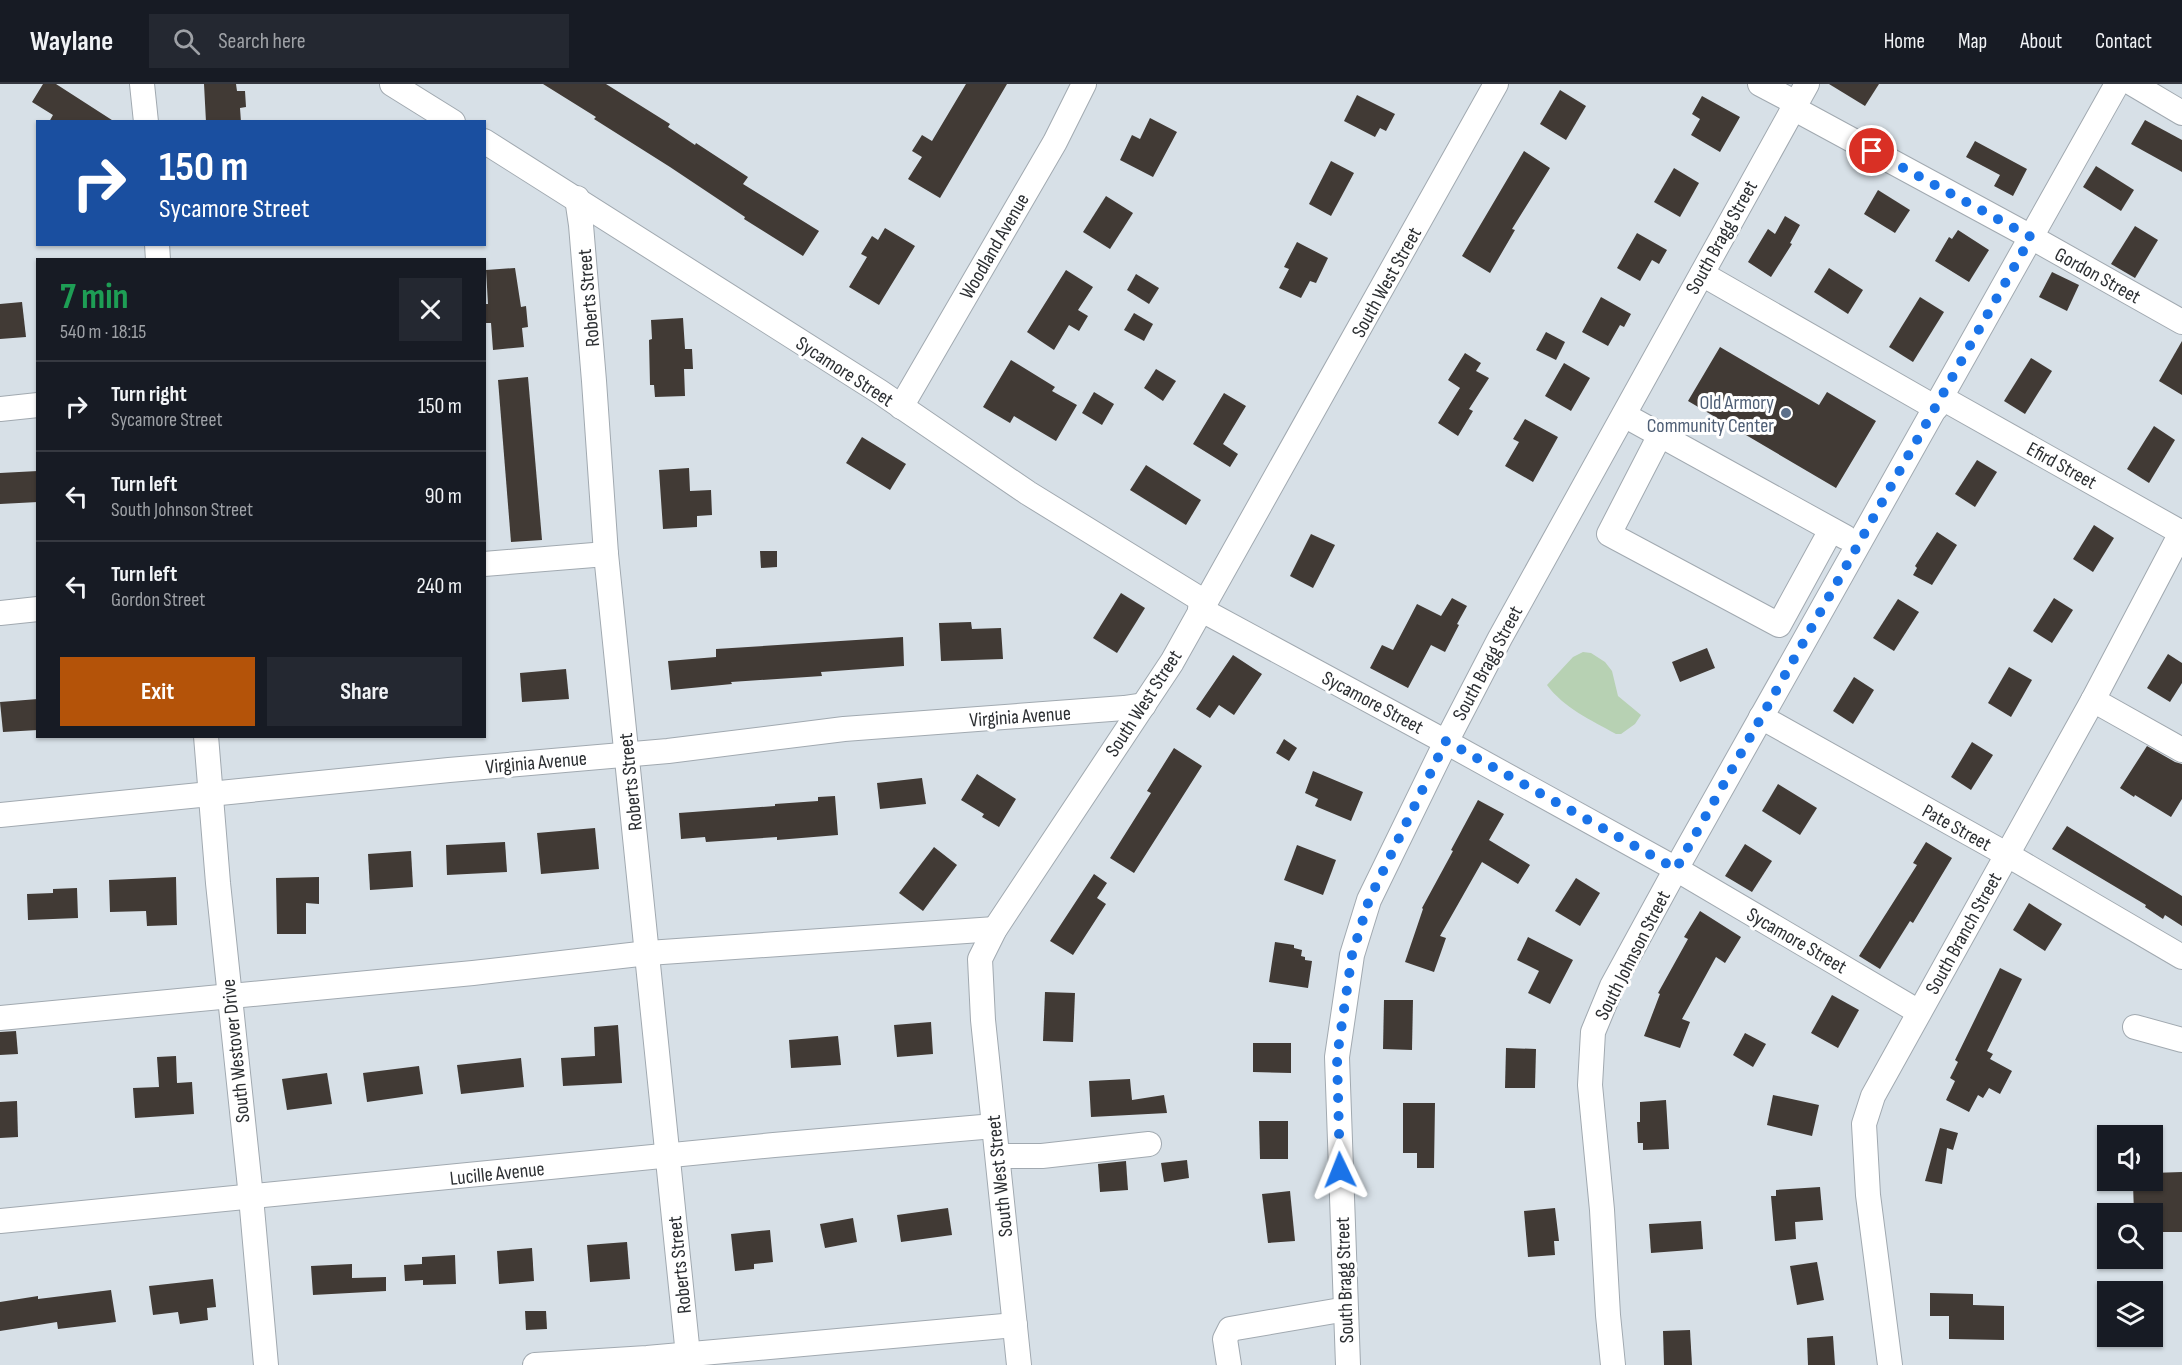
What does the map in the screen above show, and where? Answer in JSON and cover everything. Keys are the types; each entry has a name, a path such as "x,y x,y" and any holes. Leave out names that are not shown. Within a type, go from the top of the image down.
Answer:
{"street":[{"path":"142,84 146,120"},
{"path":"392,84 450,120"},
{"name":"Woodland Avenue","path":"901,406 1054,142 1084,84"},
{"name":"South West Street","path":"1018,1365 983,1020 980,959 995,929 1172,662 1496,84"},
{"name":"Gordon Street","path":"1760,84 1798,98 2031,237 2182,322"},
{"name":"South Johnson Street","path":"1613,1365 1590,1084 1593,1032 1612,986 1676,869 2117,84"},
{"path":"2133,84 2182,113"},
{"name":"South Bragg Street","path":"1348,1365 1337,1057 1352,955 1369,900 1446,741 1500,638 1798,98"},
{"name":"Sycamore Street","path":"486,142 901,406 1028,493 1202,606 1676,869 1919,1012"},
{"name":"Roberts Street","path":"576,198 581,225 592,348 606,554 689,1359"},
{"name":"Efird Street","path":"1702,274 2182,532"},
{"path":"0,409 36,405"},
{"path":"1624,415 1859,545"},
{"path":"1660,435 1609,534 1779,625 1831,530"},
{"name":"South Branch Street","path":"1890,1365 1868,1195 1864,1124 1873,1096 2093,700 2182,532"},
{"path":"486,564 606,554"},
{"path":"0,613 36,609"},
{"path":"2093,700 2182,750"},
{"name":"Virginia Avenue","path":"0,815 627,754 844,729 1144,705"},
{"name":"Pate Street","path":"1761,717 2006,854 2182,957"},
{"name":"South Westover Drive","path":"206,738 266,1365"},
{"path":"0,1018 473,973 648,953 995,929"},
{"path":"2135,1027 2182,1040"},
{"name":"Lucille Avenue","path":"0,1221 774,1145 994,1126"},
{"path":"998,1156 1042,1156 1149,1144"},
{"path":"1228,1365 1225,1339 1230,1329 1346,1311"},
{"path":"535,1365 689,1359 1015,1325"}],"green space":[{"path":"1583,652 1591,653 1605,662 1612,671 1618,696 1641,715 1635,724 1621,734 1616,734 1578,713 1547,685 1573,657"}],"building":[{"path":"43,84 56,84 112,120 50,120 53,115 32,102"},
{"path":"204,84 236,84 237,91 245,91 246,107 240,108 241,120 206,120"},
{"path":"543,84 606,84 670,124 668,127 695,145 696,143 748,177 743,184 819,231 803,256"},
{"path":"966,84 1007,84 940,198 908,179 922,157 912,151 922,135 932,141"},
{"path":"1829,84 1879,84 1865,106"},
{"path":"1560,90 1586,106 1566,140 1540,124"},
{"path":"1357,95 1395,114 1386,131 1380,128 1375,137 1344,121"},
{"path":"1702,96 1740,117 1720,152 1691,135 1700,119 1692,114"},
{"path":"1150,118 1177,132 1153,177 1120,160 1132,135 1140,139"},
{"path":"2145,120 2182,140 2182,172 2131,144"},
{"path":"1975,141 2027,169 2013,196 1994,186 2000,175 1966,157"},
{"path":"1524,151 1550,168 1512,229 1515,230 1490,273 1462,256"},
{"path":"1331,161 1354,173 1331,216 1309,204"},
{"path":"2096,166 2134,190 2121,211 2083,187"},
{"path":"1674,168 1699,183 1680,217 1654,202"},
{"path":"1878,190 1910,210 1895,233 1864,214"},
{"path":"1106,196 1133,213 1110,249 1083,232"},
{"path":"1785,216 1800,225 1790,243 1792,244 1771,277 1748,262 1768,229 1775,234"},
{"path":"2135,226 2158,240 2135,278 2111,264"},
{"path":"885,228 915,246 879,305 849,287 867,257 861,254 872,236 878,240"},
{"path":"1958,230 1989,250 1969,282 1935,261 1949,237 1952,239"},
{"path":"1637,233 1667,250 1659,264 1652,260 1640,281 1617,268"},
{"path":"1297,242 1328,258 1316,283 1310,281 1301,298 1279,288 1289,269 1284,267"},
{"path":"515,268 521,307 526,306 528,327 522,328 524,347 493,350 491,323 486,323 486,304 488,304 486,270"},
{"path":"1829,268 1863,290 1848,314 1814,292"},
{"path":"1066,270 1093,287 1078,310 1088,316 1079,331 1069,325 1054,350 1027,332"},
{"path":"2052,272 2079,285 2067,311 2039,297"},
{"path":"1136,274 1159,288 1149,304 1127,290"},
{"path":"1601,297 1631,314 1624,327 1620,325 1608,346 1582,332"},
{"path":"1920,297 1944,312 1913,362 1889,347"},
{"path":"22,302 26,337 0,339 0,304"},
{"path":"1134,313 1153,324 1144,341 1124,330"},
{"path":"683,318 685,349 692,349 693,369 684,369 685,396 655,397 654,385 650,385 651,320"},
{"path":"1546,332 1565,342 1556,360 1536,350"},
{"path":"2182,341 2182,395 2159,381"},
{"name":"Old Armory Community Center","path":"1720,347 1819,405 1827,392 1876,421 1836,488 1688,401"},
{"path":"1465,353 1481,363 1476,371 1489,378 1469,409 1473,411 1458,436 1438,423 1460,388 1448,380"},
{"path":"2031,358 2052,371 2025,414 2004,401"},
{"path":"1011,360 1055,387 1052,391 1077,405 1056,441 1014,416 1010,423 983,407"},
{"path":"1564,363 1590,378 1571,411 1545,396"},
{"path":"1156,369 1176,381 1163,401 1144,388"},
{"path":"528,377 542,540 511,542 498,380"},
{"path":"1094,392 1114,404 1102,425 1082,413"},
{"path":"1224,393 1246,406 1223,444 1238,454 1230,467 1193,444"},
{"path":"1525,419 1558,437 1533,482 1505,466 1519,442 1513,439"},
{"path":"2154,426 2175,440 2149,483 2127,469"},
{"path":"862,437 906,464 890,490 846,463"},
{"path":"1977,460 1997,472 1975,507 1955,494"},
{"path":"1146,465 1201,500 1186,525 1130,490"},
{"path":"689,468 690,491 711,490 712,515 697,516 697,527 663,529 659,470"},
{"path":"36,471 36,502 0,504 0,473"},
{"path":"2094,525 2114,538 2093,572 2073,559"},
{"path":"1937,532 1957,545 1932,585 1913,575 1917,568 1915,566"},
{"path":"1311,534 1335,545 1313,588 1290,576"},
{"path":"760,551 777,551 777,567 761,568"},
{"path":"1121,593 1145,608 1117,653 1093,638"},
{"path":"1452,598 1467,606 1457,624 1459,625 1445,652 1431,645 1408,688 1370,668 1382,645 1393,650 1417,604 1441,616"},
{"path":"2054,598 2073,610 2052,643 2033,631"},
{"path":"1898,599 1919,612 1894,651 1873,638"},
{"path":"971,622 972,629 1001,628 1003,659 941,661 939,623"},
{"path":"903,637 904,666 821,672 822,676 731,682 732,684 671,690 668,661 716,657 716,649"},
{"path":"1707,648 1715,668 1680,682 1672,662"},
{"path":"2168,654 2182,663 2182,683 2170,702 2147,688"},
{"path":"1233,655 1262,674 1234,715 1219,705 1210,718 1196,709"},
{"path":"2009,667 2032,680 2011,717 1988,703"},
{"path":"566,669 569,699 522,702 520,673"},
{"path":"1854,677 1874,690 1853,724 1833,711"},
{"path":"36,699 36,730 3,732 0,702"},
{"path":"1284,739 1297,748 1289,761 1276,753"},
{"path":"1972,742 1993,755 1971,790 1951,777"},
{"path":"2147,746 2182,764 2182,799 2171,817 2120,788"},
{"path":"1174,748 1202,766 1134,873 1110,858 1151,793 1147,791"},
{"path":"1313,771 1363,792 1351,821 1315,806 1318,799 1305,793"},
{"path":"977,774 1016,799 999,827 982,817 984,814 961,800"},
{"path":"922,778 926,804 880,809 877,783"},
{"path":"1778,784 1817,808 1800,835 1762,811"},
{"path":"835,796 838,835 706,842 705,837 681,839 679,813 775,806 775,804 818,801 818,797"},
{"path":"1478,800 1504,814 1489,840 1530,865 1518,884 1482,862 1440,936 1446,938 1434,972 1405,962 1422,908"},
{"path":"2067,826 2182,896 2182,926 2165,915 2163,919 2145,907 2146,905 2052,849"},
{"path":"595,828 599,869 541,874 537,833"},
{"path":"505,842 507,872 447,875 446,845"},
{"path":"1926,842 1952,858 1913,923 1910,921 1880,969 1859,956 1917,865 1913,863"},
{"path":"1745,844 1772,861 1752,892 1725,876"},
{"path":"1297,845 1336,860 1323,895 1284,880"},
{"path":"934,847 957,865 923,911 899,893"},
{"path":"411,851 413,887 370,890 368,854"},
{"path":"1094,874 1107,883 1097,898 1106,904 1073,955 1050,941"},
{"path":"176,877 177,925 147,926 146,911 110,912 109,880"},
{"path":"319,877 319,904 306,903 306,934 277,934 276,878"},
{"path":"1576,878 1600,893 1580,926 1555,911"},
{"path":"77,888 78,918 28,920 27,894 53,893 53,889"},
{"path":"2029,903 2062,924 2045,951 2013,930"},
{"path":"1700,911 1741,937 1725,963 1716,957 1682,1019 1690,1022 1680,1048 1644,1036 1660,994 1658,993 1688,939 1684,937"},
{"path":"1528,937 1573,960 1550,1004 1528,993 1539,971 1517,960"},
{"path":"1275,942 1294,945 1294,948 1302,950 1301,956 1305,957 1305,960 1312,961 1308,988 1269,982"},
{"path":"2000,968 2022,979 1987,1051 1993,1054 1990,1059 2012,1071 2000,1094 1989,1088 1983,1098 1978,1095 1969,1112 1946,1100 1955,1081 1950,1078 1958,1062 1955,1060"},
{"path":"1045,992 1075,993 1073,1042 1043,1041"},
{"path":"1832,995 1859,1010 1838,1048 1811,1033"},
{"path":"1384,1000 1413,1000 1412,1050 1383,1049"},
{"path":"931,1022 933,1054 897,1057 894,1025"},
{"path":"618,1025 622,1083 563,1086 561,1058 595,1056 594,1027"},
{"path":"16,1031 18,1054 0,1055 0,1032"},
{"path":"1745,1033 1766,1044 1753,1067 1733,1055"},
{"path":"838,1036 841,1065 791,1068 789,1040"},
{"path":"1253,1043 1291,1043 1291,1073 1253,1072"},
{"path":"1506,1048 1536,1049 1535,1088 1505,1088"},
{"path":"176,1056 177,1083 192,1082 194,1114 135,1118 133,1088 159,1087 157,1057"},
{"path":"521,1058 524,1087 461,1094 457,1065"},
{"path":"419,1066 423,1094 367,1102 363,1073"},
{"path":"327,1073 332,1104 287,1110 282,1079"},
{"path":"1130,1079 1132,1100 1164,1095 1167,1113 1091,1117 1089,1081"},
{"path":"1773,1095 1819,1105 1812,1136 1767,1125"},
{"path":"1666,1100 1669,1149 1643,1150 1643,1143 1638,1143 1637,1122 1640,1122 1640,1102"},
{"path":"17,1101 18,1137 0,1138 0,1102"},
{"path":"1403,1103 1435,1103 1434,1168 1417,1168 1417,1153 1403,1153"},
{"path":"1259,1121 1288,1121 1288,1159 1260,1159"},
{"path":"1940,1128 1958,1133 1953,1150 1947,1148 1942,1184 1925,1181"},
{"path":"1187,1160 1189,1178 1164,1182 1161,1163"},
{"path":"1126,1161 1128,1190 1100,1192 1098,1164"},
{"path":"2182,1172 2182,1232 2163,1232 2163,1203 2134,1203 2133,1191 2163,1191 2163,1173"},
{"path":"1820,1187 1823,1220 1795,1222 1796,1239 1775,1241 1771,1196 1776,1196 1776,1190"},
{"path":"1290,1191 1295,1241 1268,1243 1262,1194"},
{"path":"948,1208 952,1235 901,1242 897,1215"},
{"path":"1555,1208 1559,1241 1554,1241 1555,1255 1528,1257 1524,1211"},
{"path":"853,1218 857,1242 825,1248 820,1224"},
{"path":"1701,1221 1703,1249 1651,1253 1649,1224"},
{"path":"770,1230 773,1262 754,1264 754,1269 735,1271 731,1234"},
{"path":"627,1242 630,1279 590,1282 587,1245"},
{"path":"532,1248 534,1281 499,1284 497,1251"},
{"path":"455,1255 456,1284 423,1285 423,1280 405,1281 404,1265 422,1264 422,1257"},
{"path":"1817,1262 1824,1300 1797,1305 1790,1266"},
{"path":"352,1264 352,1278 386,1277 386,1291 313,1295 311,1266"},
{"path":"213,1279 216,1307 207,1308 208,1320 180,1324 178,1312 153,1315 149,1286"},
{"path":"111,1290 116,1322 58,1329 57,1322 0,1331 0,1302 38,1296 38,1299"},
{"path":"1930,1293 1973,1294 1973,1305 2004,1306 2004,1340 1949,1339 1949,1316 1930,1316"},
{"path":"525,1311 546,1311 547,1329 526,1330"},
{"path":"1690,1330 1692,1365 1664,1365 1663,1331"},
{"path":"1833,1336 1835,1365 1808,1365 1807,1338"}],"place":[{"name":"Old Armory Community Center","path":"1786,413"}],"route":[{"path":"1340,1170 1337,1057 1352,955 1369,900 1446,741 1676,869 2031,237 1872,151"}]}
